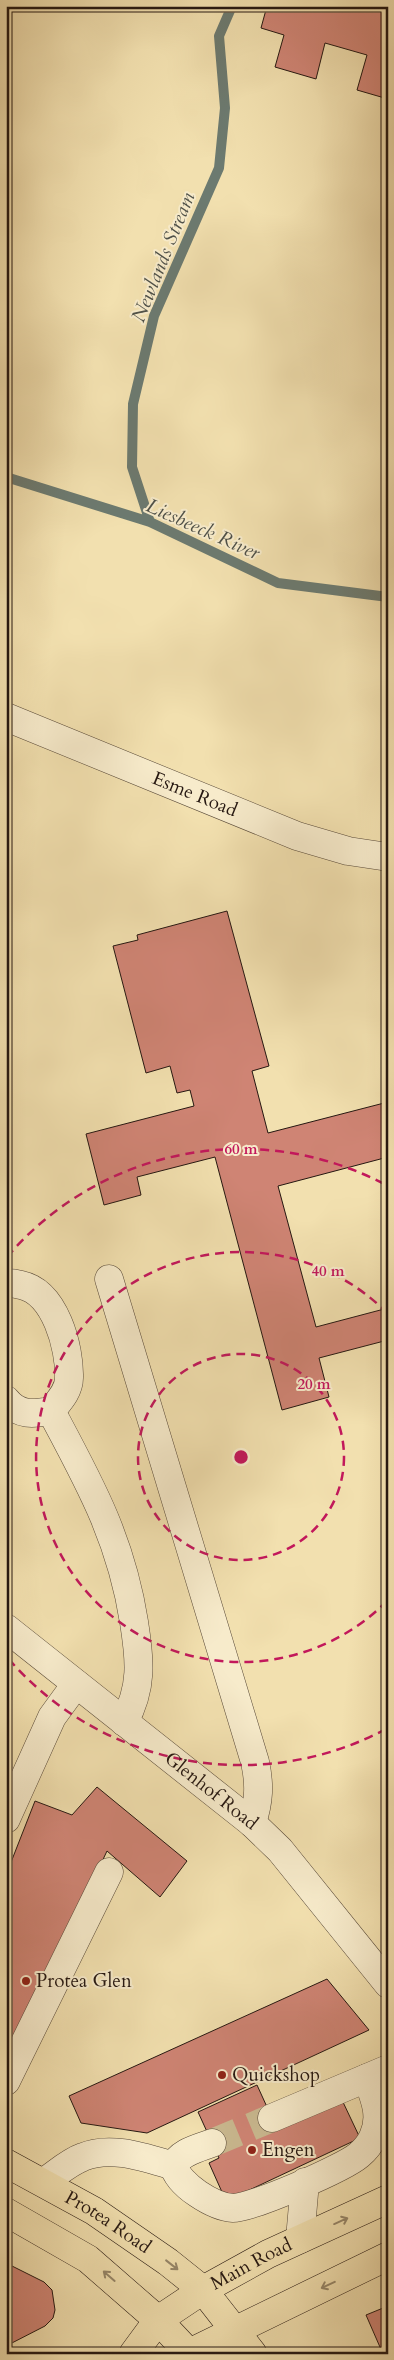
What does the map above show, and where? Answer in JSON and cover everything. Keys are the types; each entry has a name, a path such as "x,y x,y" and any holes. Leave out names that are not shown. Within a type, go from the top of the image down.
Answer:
{"main road":[{"name":"Protea Road","path":"6,2163 44,2182 94,2211 168,2262 203,2290 253,2354"},
{"name":"Main Road","path":"133,2354 158,2320 203,2290 268,2254 388,2199"},
{"path":"6,2212 88,2259 158,2320 189,2354 235,2329 388,2256"}],"street":[{"name":"Esme Road","path":"6,717 298,836 348,851 388,857"},
{"path":"109,1280 255,1762 259,1783 258,1803 252,1823"},
{"path":"6,1284 31,1287 48,1302 66,1346 69,1379 65,1393 51,1411 29,1414 13,1408 6,1400"},
{"path":"51,1411 96,1496 117,1547 128,1588 139,1676 135,1701 124,1722"},
{"name":"Glenhof Road","path":"6,1628 252,1823 280,1850 388,1984"},
{"path":"6,1819 52,1717 76,1684"},
{"path":"6,2081 109,1872"},
{"path":"212,2143 184,2154 178,2159 174,2166 177,2178 189,2188 221,2205 233,2208 255,2204 344,2164 358,2156 368,2147 374,2136 378,2117 377,2073 272,2118"},
{"path":"44,2182 82,2157 99,2152 124,2154 174,2166"},
{"path":"300,2239 305,2182"}],"building":[{"path":"6,6 13,6 6,27"},
{"path":"267,6 388,6 388,99 357,90 367,55 325,43 316,79 275,67 284,35 261,28"},
{"path":"227,911 269,1066 252,1071 268,1133 388,1102 388,1157 278,1186 316,1327 388,1308 388,1340 319,1358 329,1397 282,1410 215,1157 137,1177 141,1195 104,1205 86,1134 194,1106 190,1090 177,1093 170,1066 146,1073 113,946 138,940 137,935"},
{"name":"Protea Glen","path":"97,1787 187,1861 160,1897 107,1851 6,2065 6,1875 35,1801 72,1815"},
{"path":"327,1979 369,2030 147,2133 81,2123 69,2096"},
{"path":"257,2085 272,2118 342,2100 360,2138 226,2201 209,2163 219,2158 198,2112"},
{"path":"6,2263 44,2282 52,2290 55,2310 53,2318 45,2326 6,2346"},
{"path":"388,2306 388,2354 383,2354 366,2315"}],"waterway":[{"name":"Newlands Stream","path":"150,522 132,467 133,404 154,316 219,168 225,108 219,36 232,6"},
{"name":"Liesbeeck River","path":"6,477 150,522 278,583 388,597"}],"tunnel":[{"path":"212,2143 272,2118"}],"place":[{"name":"Protea Glen","path":"26,1981"},
{"name":"Quickshop","path":"222,2075"},
{"name":"Engen","path":"252,2150"}]}
